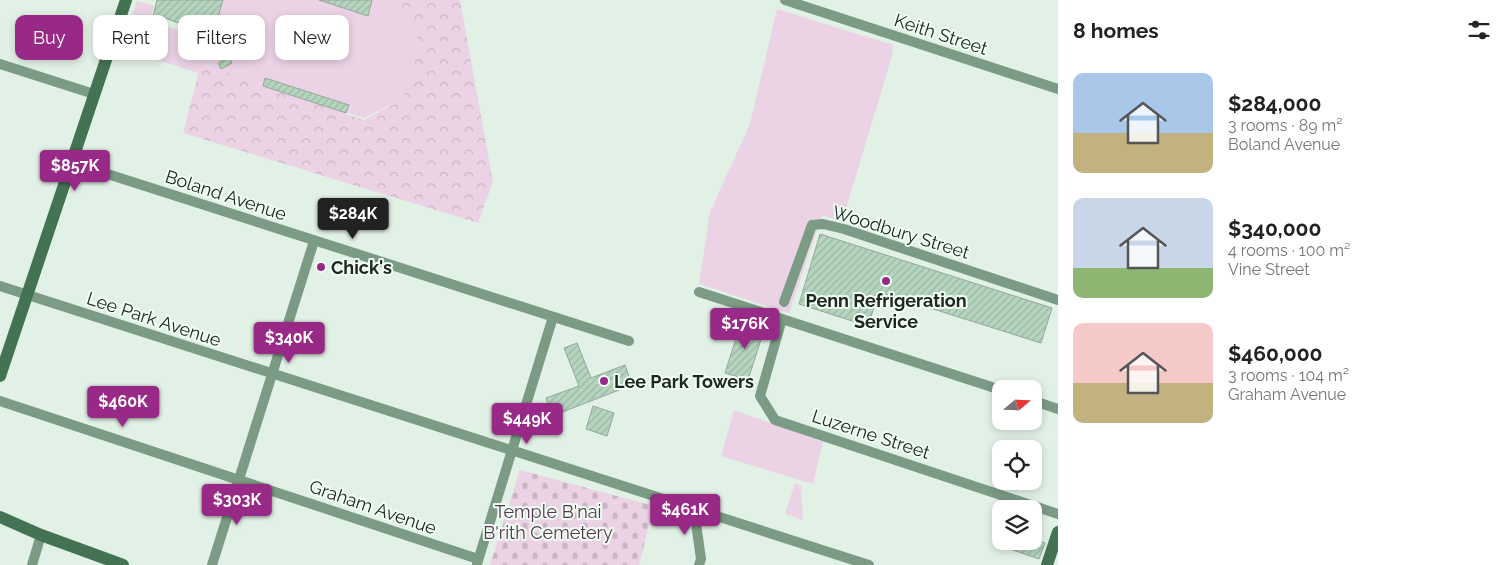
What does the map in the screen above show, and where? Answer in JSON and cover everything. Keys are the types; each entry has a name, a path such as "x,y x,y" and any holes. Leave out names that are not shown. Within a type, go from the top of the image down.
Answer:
{"street":[{"path":"0,376 70,162 126,0"},
{"name":"Keith Street","path":"785,0 1058,89"},
{"path":"0,64 94,94"},
{"name":"Boland Avenue","path":"70,162 629,341"},
{"name":"Woodbury Street","path":"784,302 812,225 823,224 844,228 1058,300"},
{"path":"212,565 314,241"},
{"name":"Lee Park Avenue","path":"0,286 512,452 869,565"},
{"path":"699,292 992,387"},
{"path":"477,562 553,317"},
{"name":"Luzerne Street","path":"782,319 760,396 775,420 1058,514"},
{"name":"Graham Avenue","path":"0,401 239,479 477,562"},
{"path":"1042,403 1058,408"},
{"path":"694,509 701,559 699,565"},
{"path":"0,517 41,535 123,565"},
{"path":"1047,565 1058,532"},
{"path":"32,565 41,535"}],"green space":[{"path":"223,0 383,0 399,7 421,43 403,99 364,118 211,70 212,67 202,64 198,73 158,60 168,60 168,27 178,30 178,60 265,60 265,15 211,15"},
{"path":"383,0 460,0 493,182 478,223 183,133 201,64 364,120 403,99 420,43 399,7"},
{"path":"137,1 154,6 151,15 132,15"},
{"path":"777,9 893,45 892,56 842,222 822,215 789,313 699,284 710,212 750,124"},
{"path":"734,410 823,442 813,484 721,456"},
{"name":"Temple B'nai B'rith Cemetery","path":"520,470 654,506 639,565 490,565"},
{"path":"795,483 801,486 803,520 785,514"}],"building":[{"path":"157,0 223,0 219,15 178,15 178,23 168,19 168,15 153,15"},
{"path":"319,0 372,0 368,16"},
{"path":"224,60 230,60 232,63 221,69 218,63"},
{"path":"265,78 349,105 346,113 263,86"},
{"name":"Penn Refrigeration Service","path":"820,234 1052,308 1041,343 879,292 868,326 799,304"},
{"path":"742,320 765,327 748,380 725,373"},
{"name":"Lee Park Towers","path":"577,343 591,378 625,365 632,385 552,416 546,398 579,386 564,348"},
{"path":"593,406 614,413 607,436 586,429"},
{"path":"1042,542 1045,543 1039,559 1013,550 1042,550"}],"place":[{"name":"Chick's","path":"321,267"},
{"name":"Penn Refrigeration Service","path":"886,281"},
{"name":"Lee Park Towers","path":"604,381"}]}
